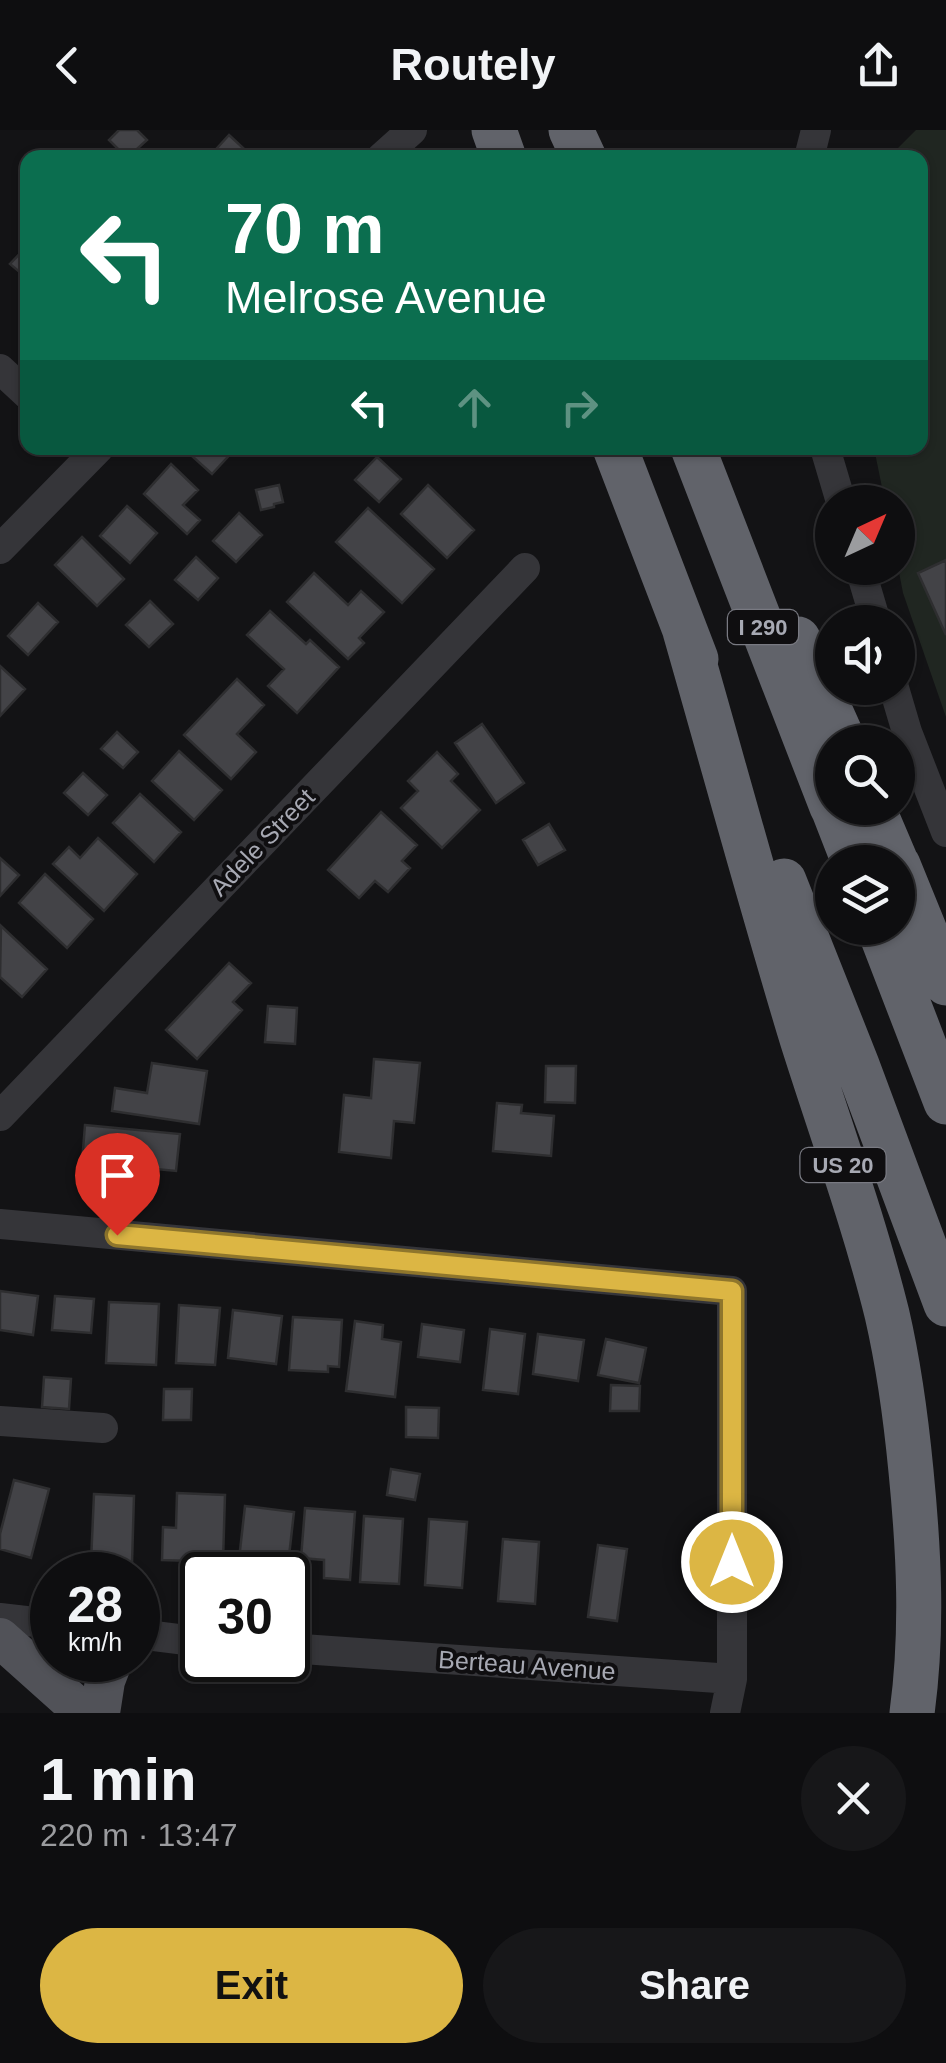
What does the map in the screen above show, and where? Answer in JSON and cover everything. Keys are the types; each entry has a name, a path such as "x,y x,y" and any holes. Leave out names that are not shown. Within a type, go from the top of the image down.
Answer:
{"highway":[{"name":"I 290","path":"618,455 946,1304"},
{"name":"I 290","path":"697,455 815,761"},
{"path":"716,455 836,725"},
{"name":"US 20","path":"685,631 887,1316 905,1413 915,1512 920,1598 912,1713"},
{"path":"915,908 946,983"},
{"path":"886,945 946,1102"}],"main road":[{"path":"0,1638 84,1713"},
{"path":"100,1713 105,1682"}],"street":[{"path":"390,150 412,130"},
{"path":"0,369 20,388"},
{"path":"0,549 86,455"},
{"path":"828,455 836,485"},
{"name":"Adele Street","path":"0,1116 524,568"},
{"path":"899,705 946,832"},
{"path":"0,1224 732,1291 732,1678 725,1713"},
{"path":"0,1422 103,1428"},
{"path":"0,1618 30,1621"},
{"name":"Berteau Avenue","path":"310,1649 732,1678"}],"shaded area":[{"path":"916,130 946,130 946,717 915,628 915,605 907,605 901,585 915,585 915,485 882,485 875,455 928,455 928,150 896,150"}],"building":[{"path":"119,130 137,130 147,140 136,150 119,150 109,140"},
{"path":"229,135 245,150 215,150"},
{"path":"20,253 20,272 10,264"},
{"path":"191,455 230,455 212,474"},
{"path":"377,457 401,479 379,502 355,480"},
{"path":"171,464 198,490 183,505 200,520 187,534 144,494"},
{"path":"279,485 283,502 261,510 256,490"},
{"path":"428,485 474,530 447,558 401,514"},
{"path":"127,506 157,533 130,563 100,536"},
{"path":"368,508 434,569 402,603 336,542"},
{"path":"239,513 262,535 236,562 213,541"},
{"path":"82,537 124,579 97,606 55,565"},
{"path":"196,557 218,578 198,600 175,580"},
{"path":"946,560 946,635 918,573"},
{"path":"314,573 348,605 361,591 384,612 359,638 364,643 348,659 287,602"},
{"path":"150,601 173,624 149,647 126,625"},
{"path":"38,603 58,622 28,655 8,636"},
{"path":"270,611 339,667 297,713 268,686 284,669 247,635"},
{"path":"0,666 25,689 0,716"},
{"path":"237,679 264,705 237,734 256,752 231,779 184,735"},
{"path":"482,724 524,783 496,803 455,743"},
{"path":"117,732 138,752 123,768 101,749"},
{"path":"179,751 222,790 194,820 152,781"},
{"path":"437,752 458,774 451,781 480,810 442,848 401,808 418,791 408,781"},
{"path":"83,773 107,795 88,815 64,793"},
{"path":"140,794 181,832 154,862 113,823"},
{"path":"381,812 417,845 402,861 410,868 388,892 375,881 359,898 328,870"},
{"path":"549,824 565,850 538,865 523,840"},
{"path":"98,838 137,874 104,911 53,864 69,847 80,858"},
{"path":"0,858 19,875 0,896"},
{"path":"45,874 93,919 67,948 19,903"},
{"path":"1,926 47,969 22,997 0,977"},
{"path":"229,963 251,983 233,1002 242,1010 197,1059 166,1030"},
{"path":"268,1006 297,1008 295,1044 265,1042"},
{"path":"374,1059 420,1063 414,1123 394,1121 391,1158 339,1152 344,1095 371,1098"},
{"path":"152,1063 207,1071 199,1124 112,1111 115,1088 147,1093"},
{"path":"546,1066 576,1066 575,1103 545,1102"},
{"path":"497,1103 522,1105 521,1113 554,1116 551,1156 493,1151"},
{"path":"85,1125 180,1134 176,1171 82,1162"},
{"path":"0,1291 38,1296 33,1335 0,1330"},
{"path":"55,1296 94,1299 91,1333 52,1330"},
{"path":"109,1302 159,1304 156,1365 106,1363"},
{"path":"179,1305 220,1308 215,1365 176,1363"},
{"path":"233,1310 282,1316 276,1364 228,1358"},
{"path":"293,1317 342,1320 339,1367 328,1366 328,1372 289,1370"},
{"path":"355,1321 383,1325 382,1339 401,1342 395,1397 346,1391"},
{"path":"422,1324 464,1330 460,1362 418,1357"},
{"path":"490,1329 525,1334 518,1394 483,1390"},
{"path":"538,1334 584,1340 578,1381 533,1374"},
{"path":"606,1339 646,1348 639,1383 598,1375"},
{"path":"44,1377 71,1379 69,1409 42,1407"},
{"path":"611,1385 640,1386 639,1411 610,1411"},
{"path":"164,1389 192,1389 191,1420 163,1420"},
{"path":"406,1407 439,1408 438,1438 406,1437"},
{"path":"391,1469 420,1474 415,1500 387,1495"},
{"path":"14,1480 49,1489 30,1558 0,1549"},
{"path":"177,1493 225,1495 223,1552 180,1552 180,1561 162,1560 163,1527 176,1528"},
{"path":"94,1494 134,1496 132,1552 91,1552"},
{"path":"245,1506 294,1512 289,1552 240,1552"},
{"path":"305,1508 355,1512 350,1580 324,1578 324,1560 310,1559 310,1552 301,1552"},
{"path":"364,1516 403,1519 399,1584 360,1582"},
{"path":"429,1519 467,1522 462,1588 425,1585"},
{"path":"503,1539 539,1542 535,1604 498,1601"},
{"path":"598,1545 627,1549 617,1621 588,1617"}],"route":[{"path":"117,1235 732,1291 732,1562"}]}
